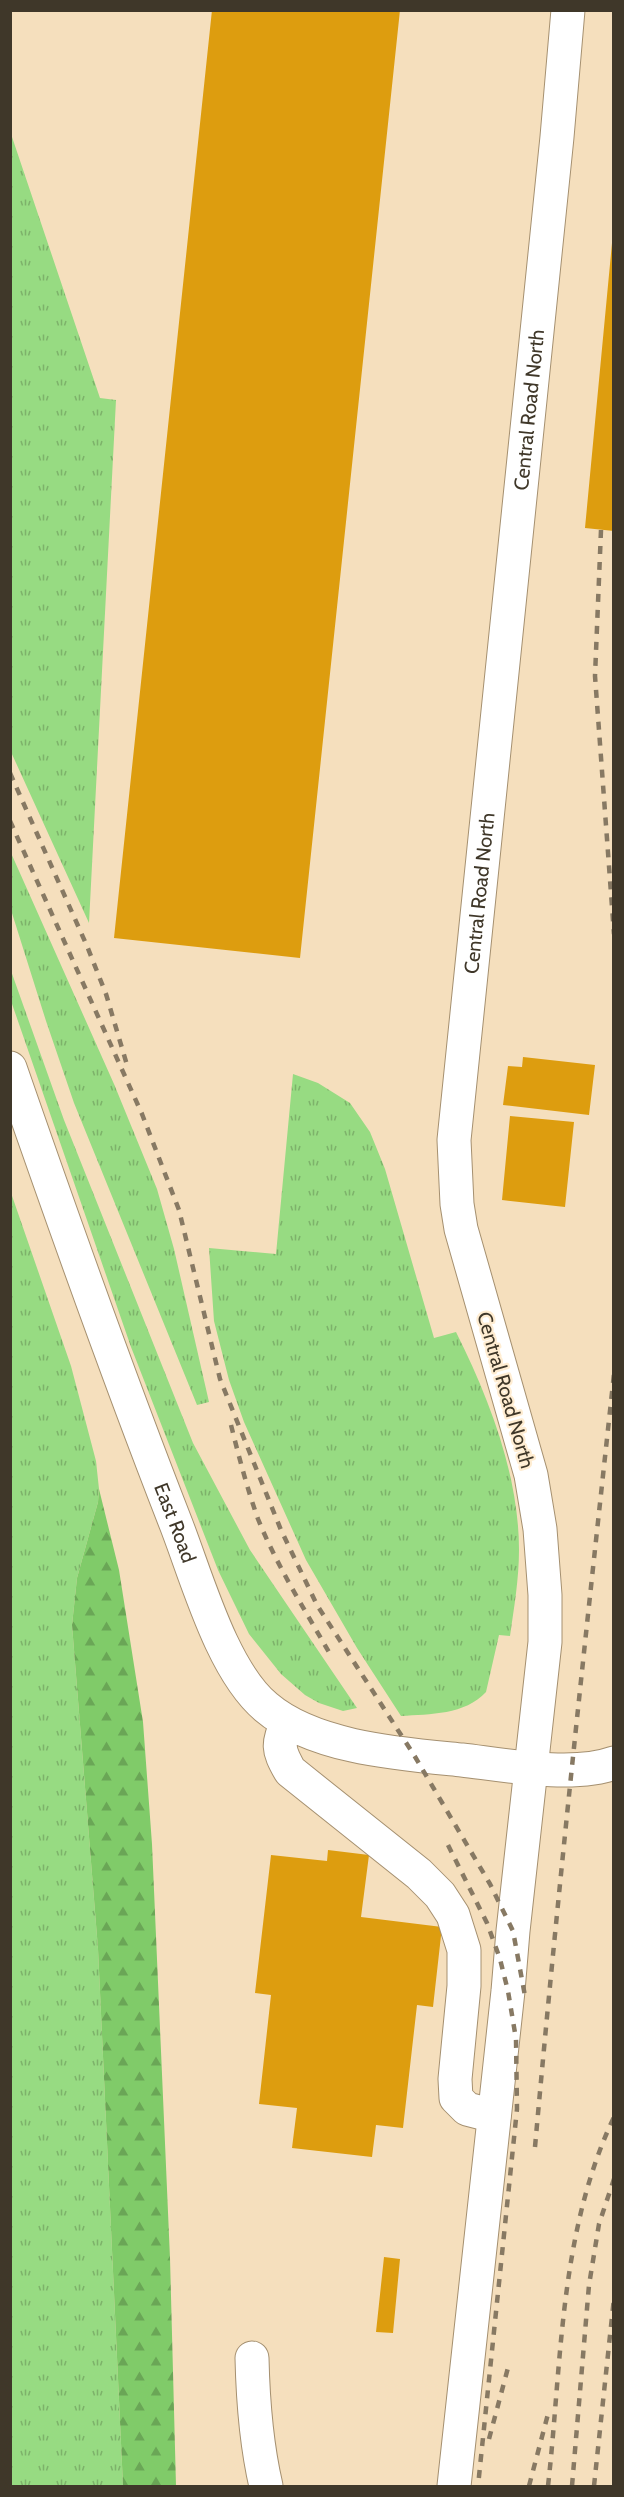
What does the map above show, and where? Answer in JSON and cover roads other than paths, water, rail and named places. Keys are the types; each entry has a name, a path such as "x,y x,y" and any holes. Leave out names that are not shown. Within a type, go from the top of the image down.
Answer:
{"lane":[{"name":"Central Road North","path":"454,2487 545,1641 545,1595 540,1529 531,1475 461,1229 457,1204 454,1140 557,137 568,10"},
{"name":"East Road","path":"10,1068 89,1295 225,1651 247,1689 287,1722 362,1747 532,1768 585,1768 614,1763"},
{"path":"287,1722 279,1753 290,1771 419,1874 440,1894 453,1915 464,1950 464,1986 455,2079 456,2098 467,2109 494,2116"},
{"path":"252,2358 253,2413 258,2452 266,2487"}],"railway":[{"path":"601,530 595,676 614,934"},
{"path":"10,773 87,946 106,994 127,1065"},
{"path":"10,821 142,1114 179,1210 220,1379 281,1530 317,1605 414,1755 490,1884 513,1931 525,1996"},
{"path":"535,2147 614,1374"},
{"path":"231,1425 258,1519 292,1588 330,1654"},
{"path":"448,1845 487,1923 500,1959 516,2039 517,2109 478,2486"},
{"path":"548,2486 566,2298 573,2252 582,2206 596,2161 614,2117"},
{"path":"572,2486 589,2285 599,2224 614,2179"},
{"path":"594,2486 614,2298"},
{"path":"489,2439 509,2364"},
{"path":"529,2486 548,2414"}]}
